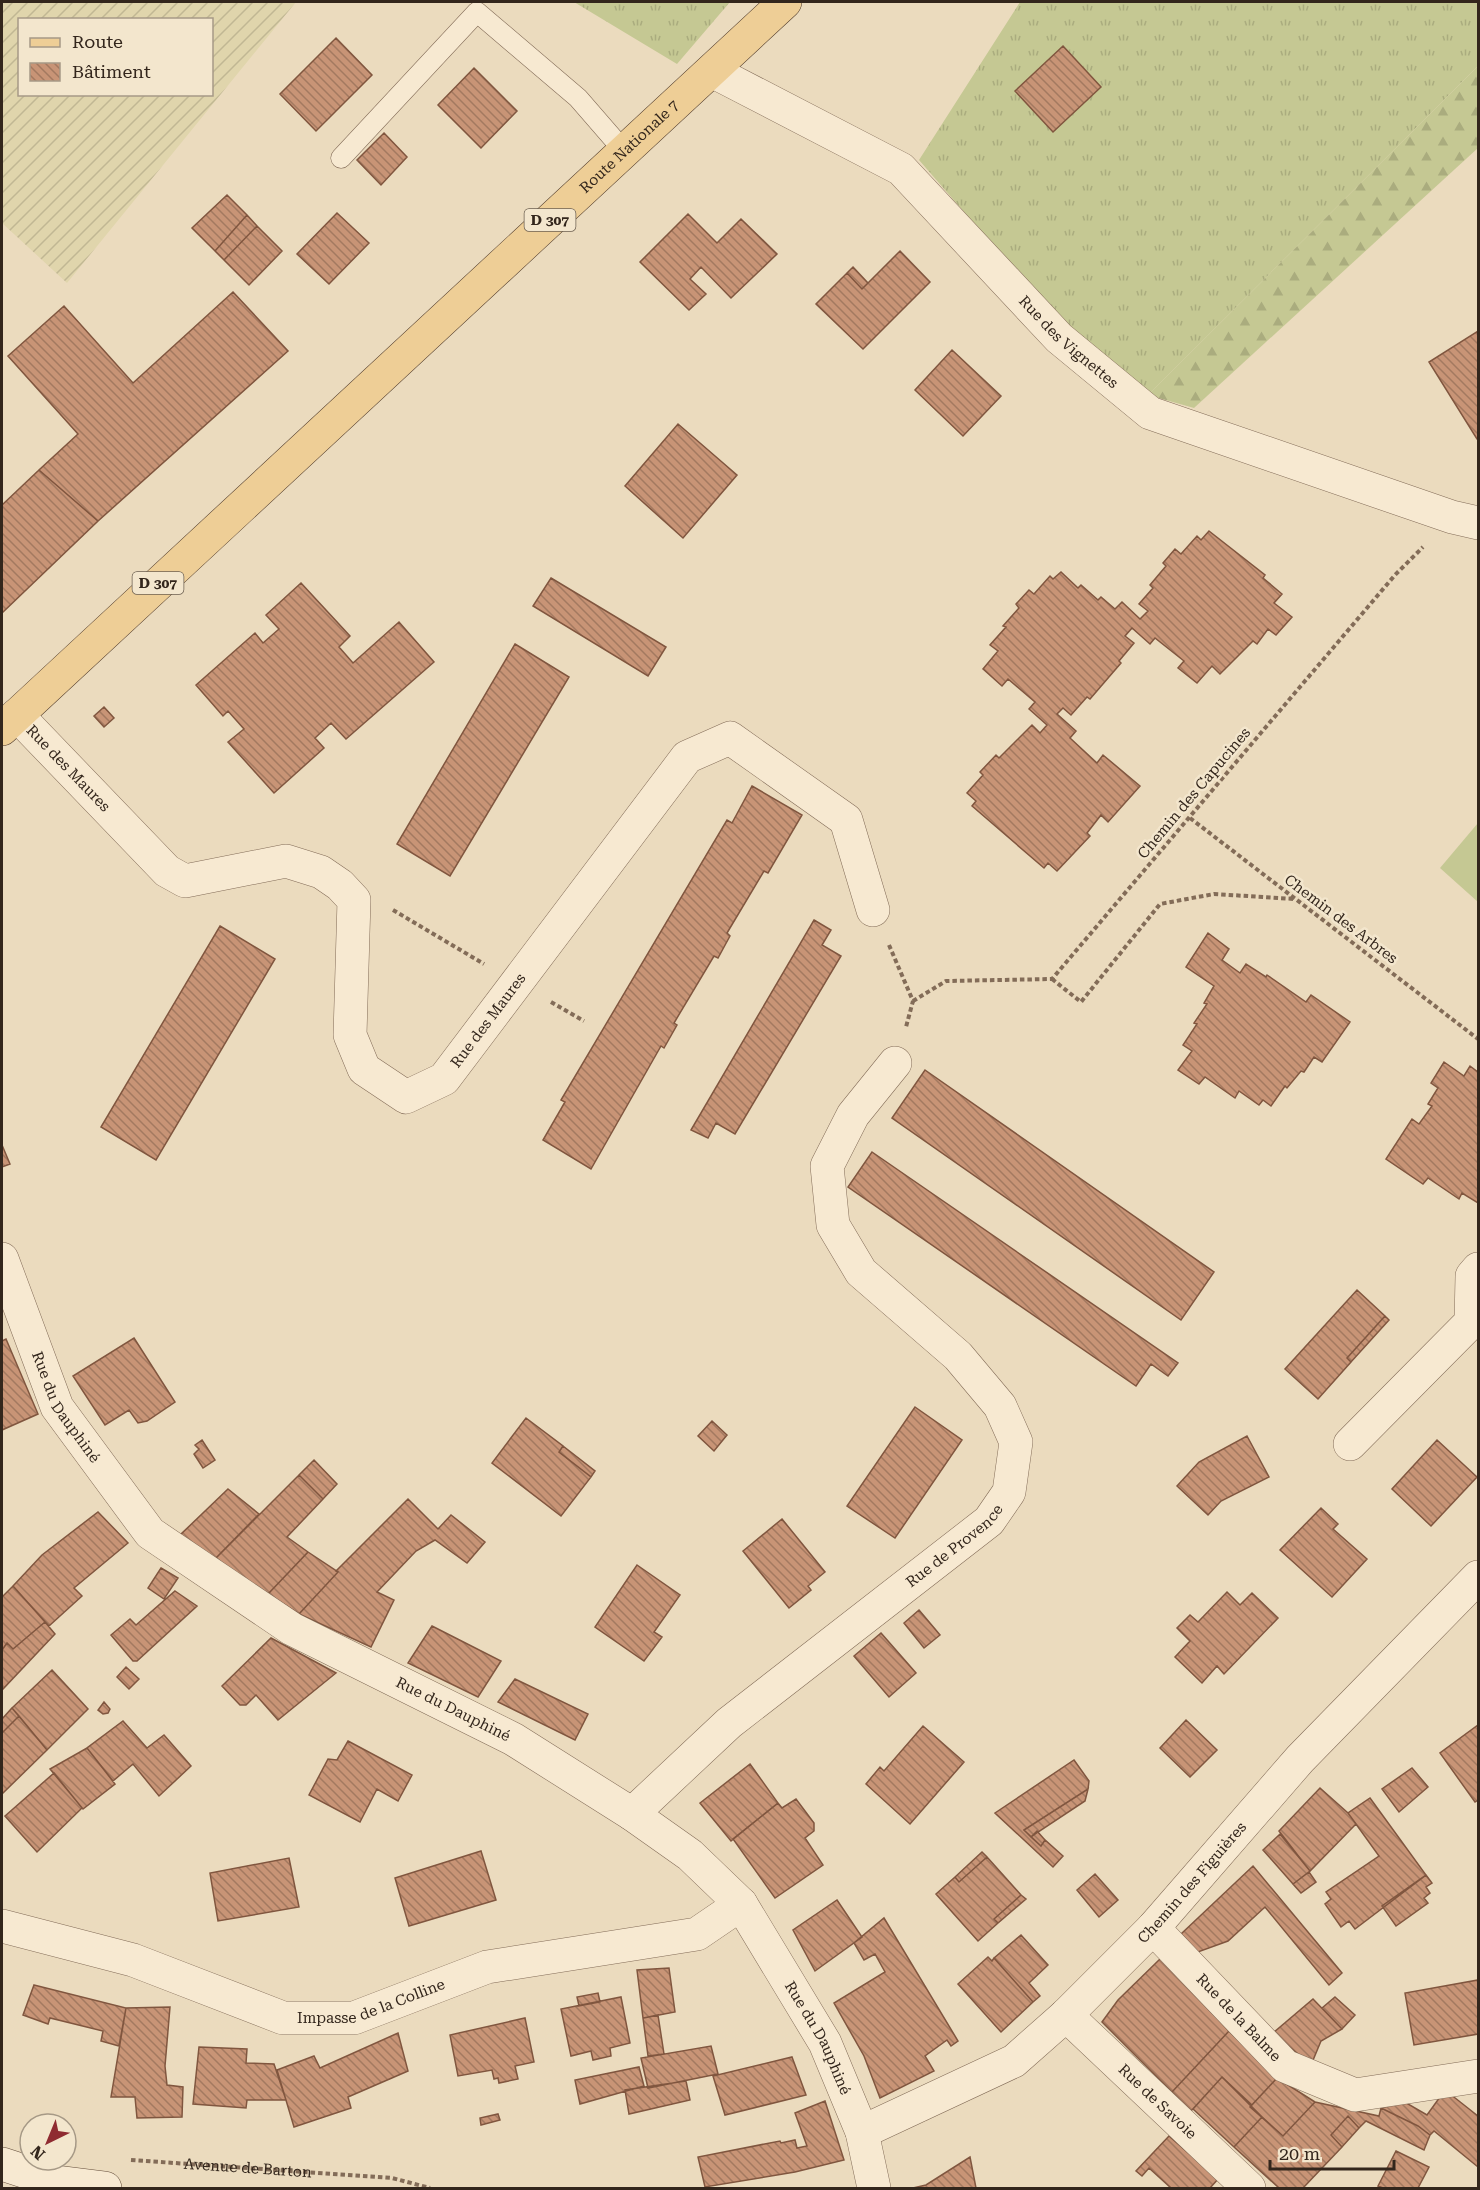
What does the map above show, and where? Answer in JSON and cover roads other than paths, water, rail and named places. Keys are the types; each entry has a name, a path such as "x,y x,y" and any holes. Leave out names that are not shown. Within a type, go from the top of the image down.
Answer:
{"main road":[{"name":"Route Nationale 7","path":"9,722 785,2"}],"street":[{"name":"Rue des Vignettes","path":"712,70 901,169 1059,338 1150,413 1465,520"},
{"name":"Rue des Maures","path":"9,722 167,871 185,881 286,861 321,872 340,885 354,900 350,1035 364,1069 406,1097 444,1079 687,757 730,738 846,820 873,910"},
{"name":"Rue de Provence","path":"632,1814 729,1723 989,1521 1009,1492 1016,1442 1000,1406 958,1356 861,1272 833,1225 827,1166 853,1115 895,1063"},
{"name":"Rue du Dauphiné","path":"2,1259 57,1407 150,1533 292,1629 513,1739 632,1814 690,1855 741,1904 825,2043 862,2132 874,2188"},
{"path":"1350,1444 1471,1322 1472,1276 1479,1269"},
{"name":"Chemin des Figuières","path":"862,2132 1014,2061 1066,2015 1154,1928 1300,1759 1479,1577"},
{"name":"Impasse de la Colline","path":"2,1926 133,1960 283,2018 354,2018 488,1967 697,1934 741,1904"},
{"name":"Rue de la Balme","path":"1154,1928 1285,2066 1355,2095 1479,2076"},
{"name":"Rue de Savoie","path":"1066,2015 1249,2188"},
{"path":"2,2164 57,2182 105,2188"}],"lane":[{"path":"341,158 477,12 578,98 624,151"}]}
